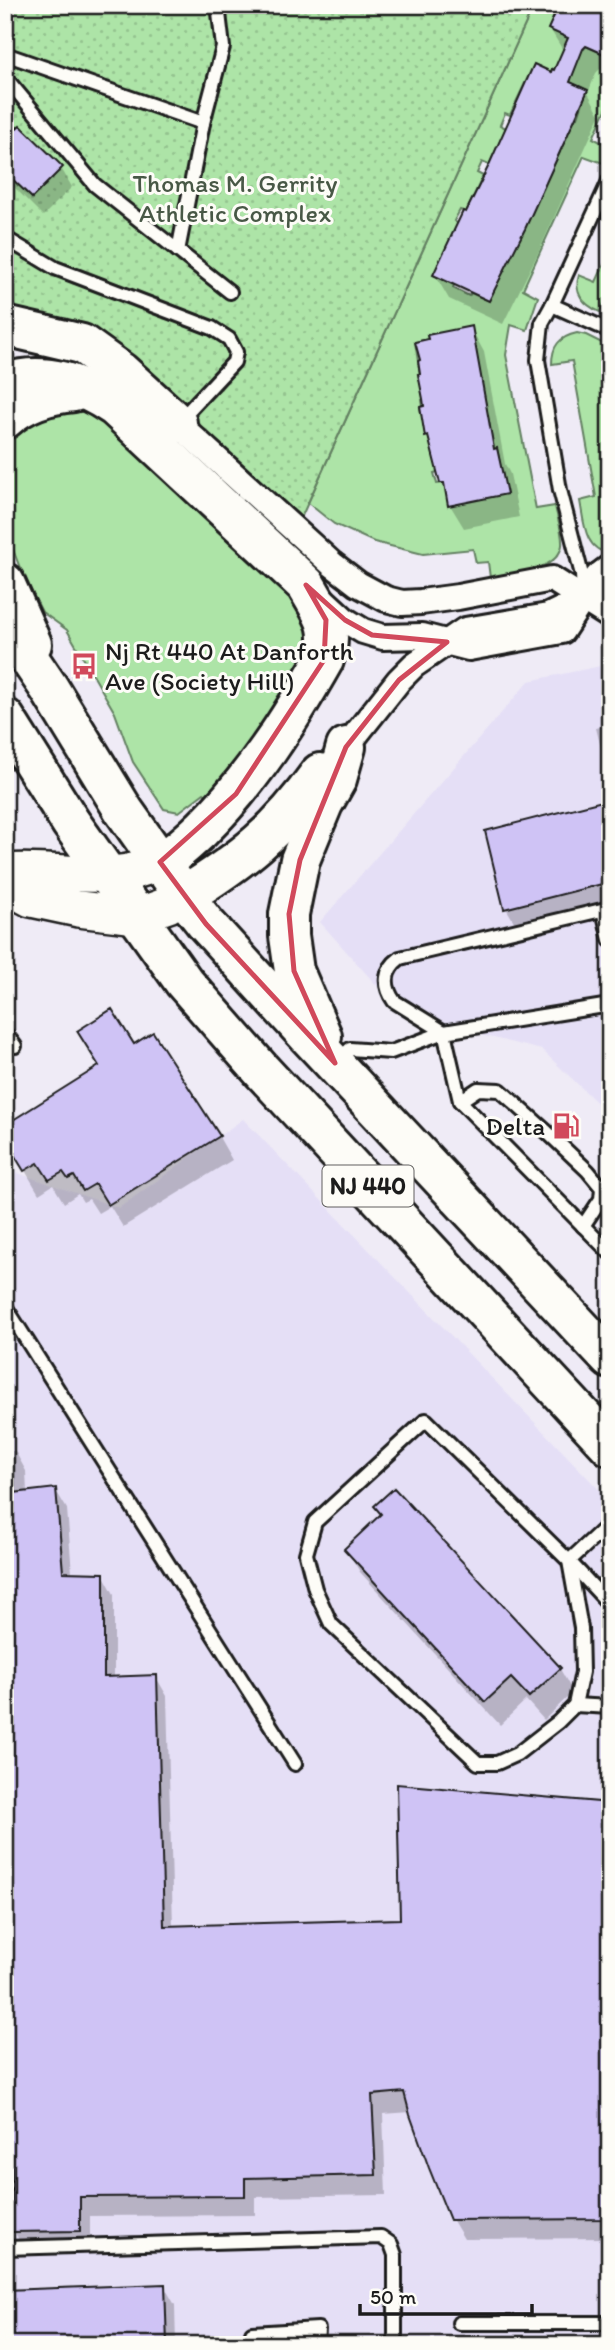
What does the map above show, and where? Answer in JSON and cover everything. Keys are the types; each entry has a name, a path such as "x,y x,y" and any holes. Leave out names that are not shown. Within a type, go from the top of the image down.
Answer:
{"highway":[{"path":"5,326 82,344 90,373"},
{"path":"5,346 47,349 79,357 115,407 306,585 327,620 330,644 324,660 236,794 187,843 160,862"},
{"path":"5,383 44,377 121,372 177,423"},
{"path":"5,419 23,406 53,395 90,373"},
{"path":"5,583 49,688"},
{"name":"NJ 440","path":"5,623 49,688 124,811 184,896 232,953 610,1359"},
{"name":"NJ 440","path":"5,718 106,875 184,982 230,1036 610,1446"},
{"path":"184,896 232,866 267,837 290,814 323,769 346,747"},
{"path":"335,1063 294,971 289,914 300,860 323,804 337,779 346,747"}],"main road":[{"path":"5,873 27,870 106,875 136,872 160,862"},
{"path":"5,885 31,899 78,909 137,916 184,896"}],"street":[{"path":"177,423 332,564 371,592 402,603 421,602 552,579 610,616"},
{"path":"306,585 345,620 363,631 383,637 422,636 469,648 562,631 598,576 610,567"},
{"path":"512,586 523,603 523,614 519,621"},
{"path":"346,747 414,665 466,630 548,616 584,598"}],"lane":[{"path":"178,251 203,123 223,47 218,5"},
{"path":"5,54 203,123"},
{"path":"5,77 95,185 230,292"},
{"path":"584,598 582,576 560,490 538,360 542,323 610,179"},
{"path":"5,238 55,268 212,328 229,339 236,352 234,362 177,423"},
{"path":"552,304 610,331"},
{"path":"610,940 606,909 400,958 393,964 386,978 389,994 394,1001 444,1032 460,1101 610,1254"},
{"path":"335,1063 350,1049 391,1052 444,1032 610,1005"},
{"path":"5,1033 15,1046"},
{"path":"460,1101 478,1089 500,1090 588,1171 602,1188 601,1199 583,1226"},
{"path":"5,1306 295,1764"},
{"path":"569,1561 581,1628 582,1672 576,1704 558,1723 517,1755 497,1763 478,1763 331,1624 315,1589 306,1554 315,1522 426,1420 569,1561 610,1605"},
{"path":"569,1561 610,1523"},
{"path":"576,1704 610,1707"},
{"path":"5,2248 381,2237 391,2244 395,2255 395,2345"},
{"path":"459,2323 610,2323"},
{"path":"249,2345 251,2333 318,2329 317,2345"}],"highlighted area":[{"path":"306,585 345,620 372,635 447,642 399,680 346,747 300,860 289,914 294,971 335,1063 206,924 160,862 236,794 324,660 326,620"}],"shaded area":[{"path":"610,664 610,1115 542,1050 404,1016 320,922 529,681"},
{"path":"243,1119 610,1501 610,2345 5,2345 5,1165 9,1170 119,1208"}],"green space":[{"name":"Thomas M. Gerrity Athletic Complex","path":"5,5 534,5 301,518 95,331 5,311"},
{"path":"534,5 559,5 549,29 584,49 586,46 603,54 610,42 610,101 593,138 610,147 603,163 584,156 523,289 538,297 527,330 511,325 506,355 536,509 555,506 562,540 559,554 552,561 533,570 490,578 488,562 476,563 473,549 423,554 374,542 334,524 308,503","holes":["534,64 571,77 570,82 587,90 578,117 575,116 489,301 471,293 469,296 434,275 460,225 454,221 460,210 466,212 483,176 477,173 482,162 489,165 506,128 500,125 505,113 510,115","472,331 494,449 497,448 506,494 437,484 434,473 441,471 429,436 426,436 420,407 423,406 422,400 426,399 423,382 420,382 418,375 415,342 428,339 427,336"]},
{"path":"610,252 610,298 607,297 600,312 581,298 579,275 596,282"},
{"path":"577,333 608,346 600,363 610,368 610,553 601,551 590,541 583,517 580,501 596,497 572,361 552,364 553,352 558,343"},
{"path":"77,410 105,420 302,604 313,627 309,652 242,758 238,757 207,796 204,793 179,812 164,809 133,762 115,713 67,630 42,612 22,573 5,529 5,435 39,415"}],"building":[{"path":"559,5 610,5 610,42 604,54 586,46 583,49 570,82 588,90 489,301 433,275 463,211 466,212 489,165 534,64 551,72 554,70 568,38 548,29"},
{"path":"20,125 63,167 32,198 5,172 5,139"},
{"path":"472,326 494,449 497,448 507,494 448,506 444,483 440,483 428,436 425,437 420,407 424,406 418,374 420,360 415,342 428,339 427,335"},
{"path":"610,799 610,882 504,909 485,831"},
{"path":"112,1009 134,1044 153,1032 220,1136 108,1205 95,1184 83,1191 74,1176 68,1179 63,1172 49,1180 38,1163 24,1171 5,1140 5,1125 99,1066 77,1031"},
{"path":"56,1488 63,1572 104,1573 104,1677 157,1675 164,1926 400,1919 397,1784 610,1803 610,2219 450,2220 429,2168 404,2092 372,2095 376,2175 245,2178 245,2196 80,2197 80,2231 12,2232 12,2154 5,2154 5,1494"},
{"path":"394,1488 561,1668 529,1697 511,1678 485,1702 344,1549 381,1514 374,1506"},
{"path":"165,2284 167,2345 5,2345 5,2290"}],"place":[{"name":"Nj Rt 440 At Danforth Ave (Society Hill)","path":"84,666"},
{"name":"Delta","path":"566,1126"}]}
